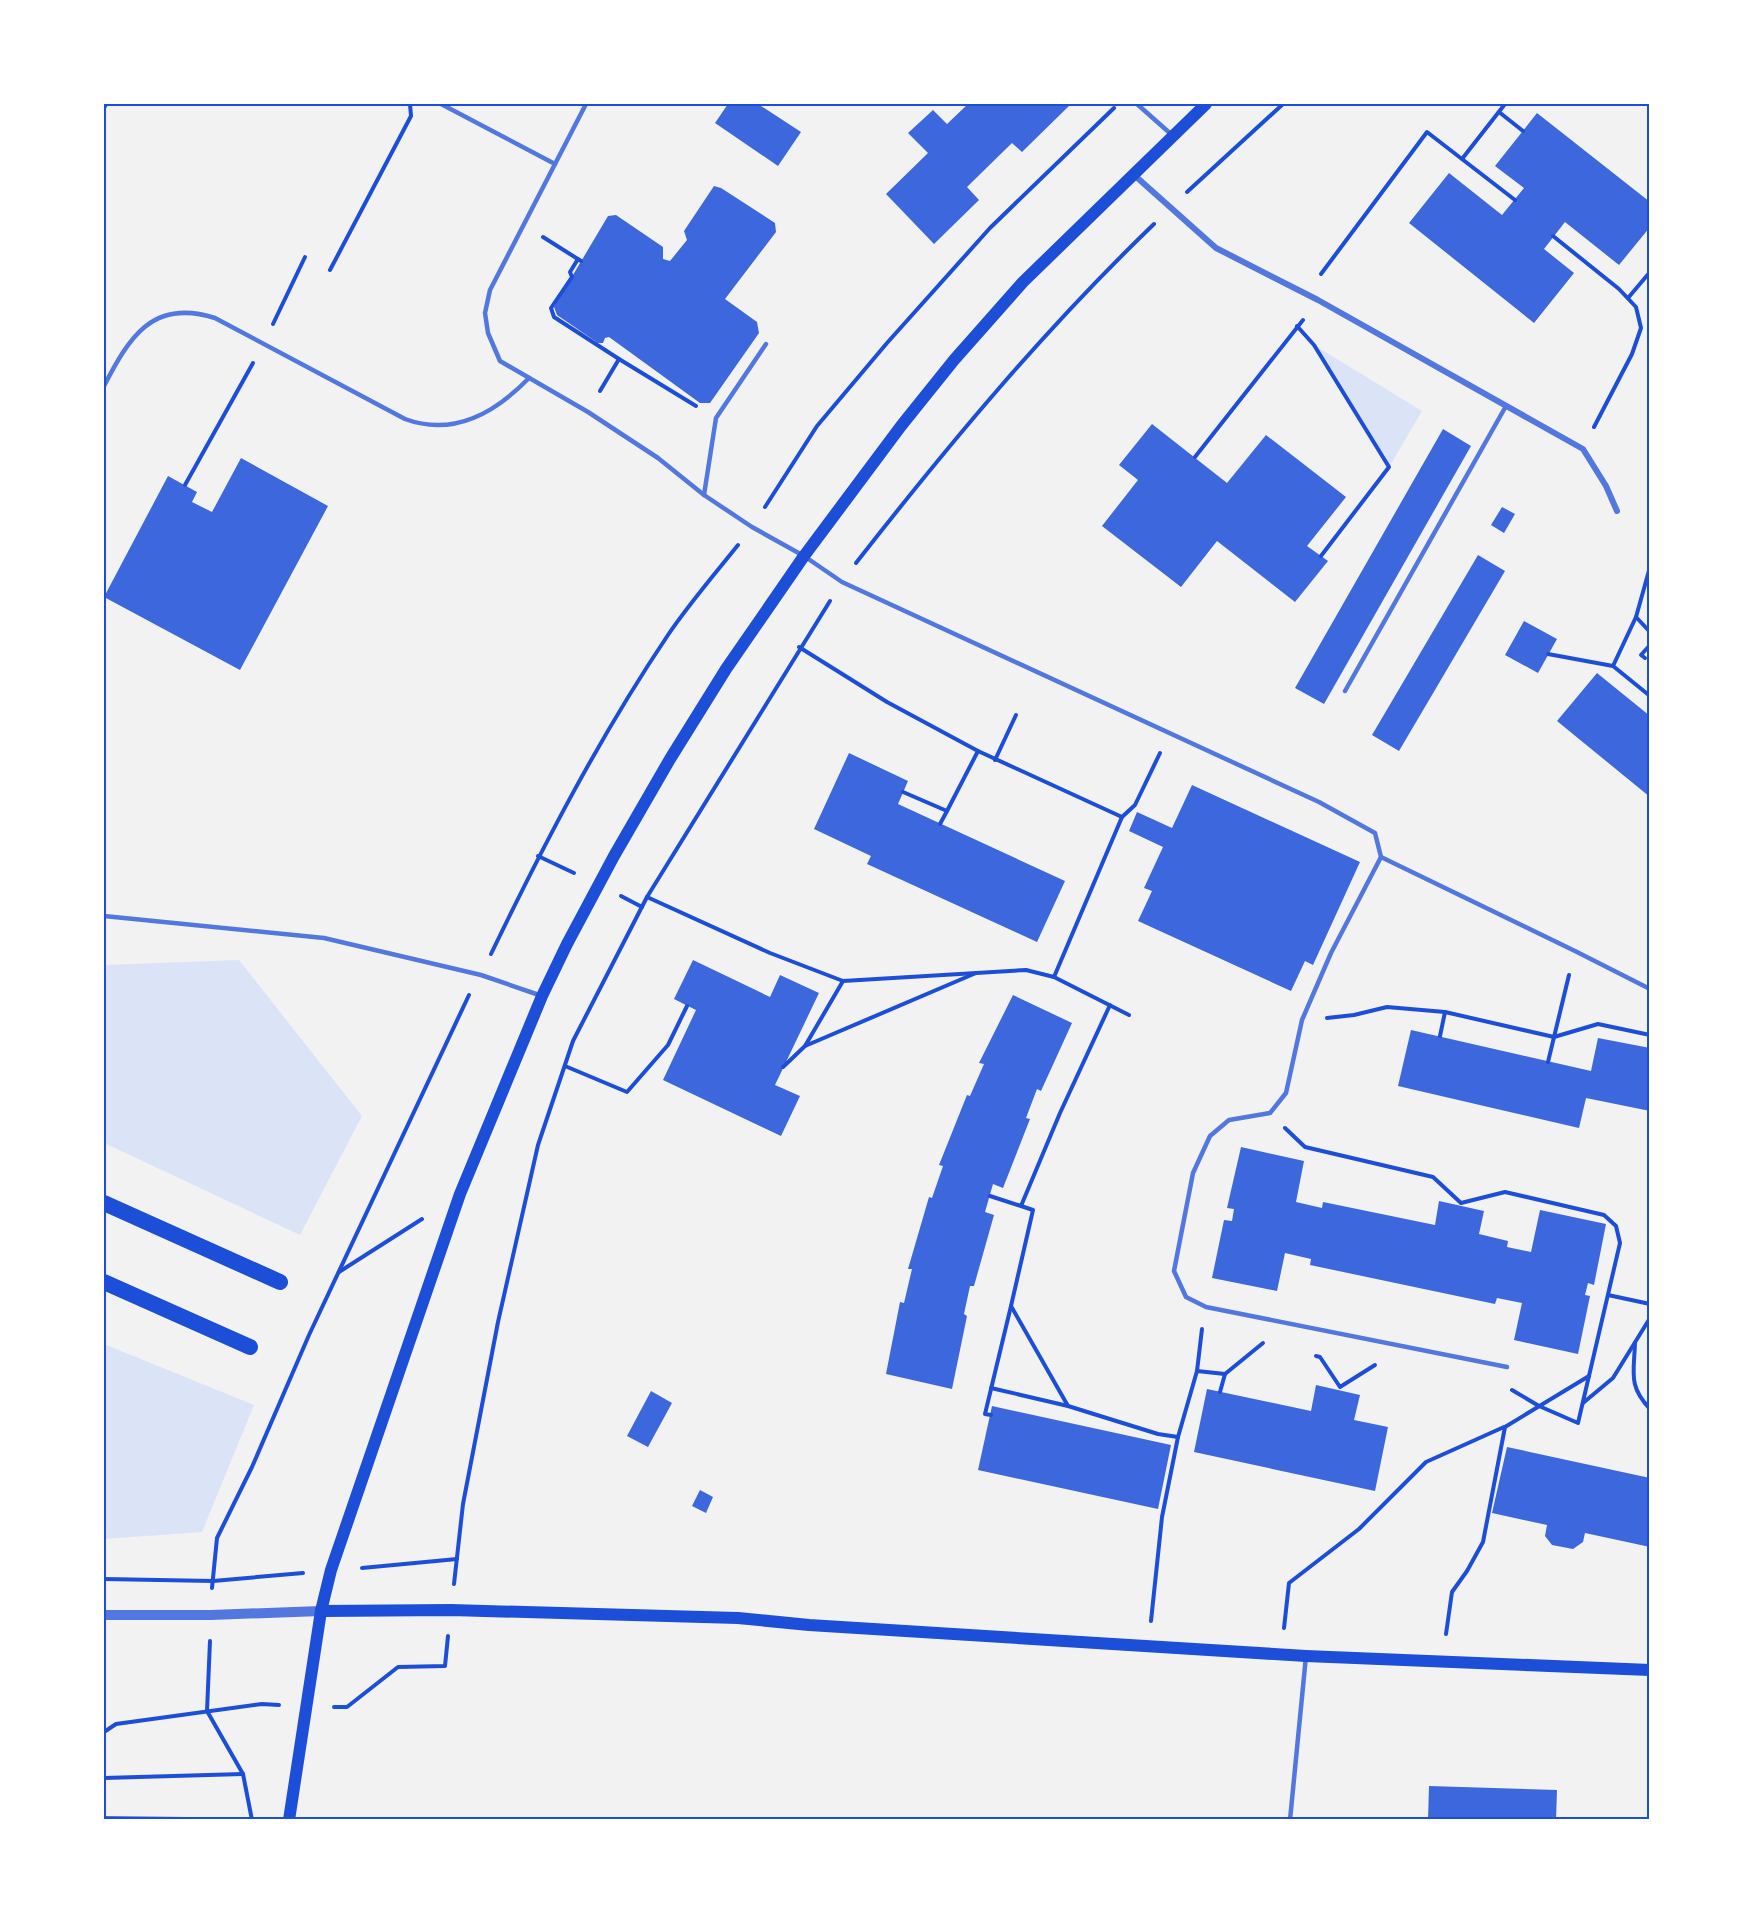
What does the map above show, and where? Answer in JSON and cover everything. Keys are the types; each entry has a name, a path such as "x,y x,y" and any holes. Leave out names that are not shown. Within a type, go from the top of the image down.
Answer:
{"highway":[{"path":"104,1203 280,1282"},
{"path":"104,1282 250,1347"}],"main road":[{"path":"289,1820 321,1611 331,1570 460,1194 542,996 567,944 670,759 726,669 804,556 901,426 954,360 1023,282 1206,104"},
{"path":"321,1611 451,1610 738,1618 809,1625 1306,1656 1650,1670"}],"street":[{"path":"1132,174 1216,248 1318,300 1583,449 1606,486 1617,511"},
{"path":"104,1615 211,1615 321,1611"}],"lane":[{"path":"441,104 555,164"},
{"path":"585,104 490,290 485,313 488,333 500,361 588,412 658,458 704,495 752,528 804,556 842,582 1319,802 1376,833 1382,857 1331,953 1302,1020 1286,1094 1270,1113 1229,1120 1210,1136 1193,1173 1174,1271 1186,1297 1206,1307 1507,1367"},
{"path":"1137,104 1172,135"},
{"path":"104,386 123,350 133,338 154,321 180,313 204,314 215,318 417,424 446,426 474,420 512,396 529,378"},
{"path":"704,495 716,418 766,344"},
{"path":"1345,691 1506,406"},
{"path":"1382,857 1650,989"},
{"path":"104,916 324,938 481,975 542,996"},
{"path":"1290,1820 1306,1656"}],"path":[{"path":"104,108 106,104"},
{"path":"330,270 411,116 410,104"},
{"path":"252,1820 243,1774 207,1711 217,1538 252,1467 309,1335 470,994 538,856 620,709 669,633 752,528 817,426 887,343 990,228 1119,104"},
{"path":"457,1560 464,1504 498,1322 538,1145 573,1041 647,897 799,647 842,582 915,487 997,390 1095,281 1283,104"},
{"path":"1462,159 1505,104"},
{"path":"1499,112 1523,130"},
{"path":"1306,294 1427,132 1515,200"},
{"path":"524,225 579,260 570,272 572,277 550,308 554,317 716,418"},
{"path":"1553,236 1628,298 1636,307 1641,328 1632,354 1583,449"},
{"path":"185,485 263,343 305,257"},
{"path":"1628,298 1650,272"},
{"path":"1195,457 1318,300"},
{"path":"1297,326 1314,345 1389,467 1321,556"},
{"path":"588,412 619,359"},
{"path":"1613,666 1636,617 1650,567"},
{"path":"1636,617 1650,632"},
{"path":"1645,658 1641,655 1650,645"},
{"path":"799,647 886,702 995,760 1122,817"},
{"path":"1548,654 1613,666 1650,696"},
{"path":"995,760 1016,715"},
{"path":"1053,976 1122,817 1135,805 1169,733"},
{"path":"939,824 978,751"},
{"path":"903,792 947,811"},
{"path":"647,897 770,953 843,981 1026,970 1053,976 1129,1015"},
{"path":"1548,1062 1575,951"},
{"path":"805,1046 980,972"},
{"path":"783,1067 805,1046 843,981"},
{"path":"1021,1206 1060,1113 1110,1005"},
{"path":"565,1066 627,1092 668,1045 687,1006"},
{"path":"1302,1020 1354,1016 1387,1007 1445,1012 1554,1036 1598,1024 1650,1035"},
{"path":"1440,1036 1445,1012"},
{"path":"1270,1113 1305,1147 1433,1177 1461,1203 1505,1192 1604,1215 1616,1226 1620,1243 1578,1423 1539,1406 1504,1386"},
{"path":"339,1272 460,1194"},
{"path":"990,1196 1033,1210 985,1414 991,1415"},
{"path":"1608,1295 1650,1304"},
{"path":"1011,1306 1068,1407"},
{"path":"1583,1404 1613,1378 1650,1318"},
{"path":"1147,1646 1162,1517 1178,1437 1197,1371 1202,1328 1212,1330"},
{"path":"1220,1392 1225,1374 1265,1342 1254,1338"},
{"path":"1635,1343 1633,1381 1636,1393 1650,1409"},
{"path":"1309,1354 1320,1357 1340,1388 1377,1364"},
{"path":"1197,1371 1225,1374"},
{"path":"1281,1654 1289,1583 1359,1529 1426,1462 1505,1427 1589,1376"},
{"path":"991,1388 1068,1407 1158,1434 1178,1437"},
{"path":"1443,1662 1452,1592 1483,1542 1505,1427"},
{"path":"104,1579 213,1581"},
{"path":"104,1732 116,1724 207,1711"},
{"path":"104,1778 243,1774"}],"shaded area":[{"path":"1314,345 1422,411 1389,467"},
{"path":"239,960 362,1116 300,1235 104,1143 104,965"},
{"path":"104,1344 254,1405 202,1532 104,1539"}],"building":[{"path":"728,104 758,104 801,132 778,166 715,123"},
{"path":"968,104 1071,104 1022,152 1012,143 967,187 979,200 934,244 886,194 928,153 908,133 933,110 947,124"},
{"path":"1537,113 1650,202 1650,227 1619,265 1565,222 1544,249 1574,273 1534,323 1409,223 1449,173 1502,215 1524,188 1495,166"},
{"path":"714,186 721,188 775,223 776,232 725,299 757,322 759,333 710,403 700,403 609,337 605,338 603,343 598,343 557,315 554,307 608,216 616,215 663,247 663,259 670,261 687,240 684,231"},
{"path":"1152,424 1227,483 1266,435 1346,497 1307,546 1328,561 1295,602 1217,541 1181,587 1102,526 1138,480 1119,465"},
{"path":"1443,429 1471,446 1324,704 1295,688"},
{"path":"241,458 328,506 240,670 104,597 168,476 197,492 192,502 212,512"},
{"path":"1502,507 1515,514 1504,533 1491,525"},
{"path":"1478,555 1505,571 1399,751 1372,735"},
{"path":"1524,621 1557,639 1538,673 1505,655"},
{"path":"1597,673 1650,716 1650,797 1557,721"},
{"path":"849,753 908,781 898,804 1065,881 1037,942 867,864 871,856 814,829"},
{"path":"1192,785 1360,862 1313,965 1305,961 1291,991 1138,921 1152,891 1144,888 1163,847 1129,831 1137,812 1172,828"},
{"path":"693,960 770,997 780,975 819,993 775,1085 800,1096 781,1136 663,1080 696,1010 674,999"},
{"path":"1013,995 1072,1023 1041,1091 1037,1089 1026,1118 1030,1119 1003,1188 993,1184 985,1212 994,1215 974,1286 970,1286 964,1314 967,1316 952,1389 886,1374 900,1302 904,1303 912,1269 908,1269 929,1197 932,1198 943,1166 939,1165 967,1095 970,1096 984,1064 979,1063"},
{"path":"1411,1030 1591,1071 1598,1038 1650,1048 1650,1111 1586,1098 1579,1128 1398,1086"},
{"path":"1241,1147 1304,1161 1296,1202 1322,1208 1323,1202 1435,1225 1439,1201 1484,1211 1479,1234 1508,1241 1507,1247 1531,1252 1540,1210 1606,1224 1594,1285 1588,1283 1585,1295 1590,1296 1578,1354 1514,1340 1522,1303 1497,1298 1495,1304 1310,1265 1311,1259 1285,1253 1277,1291 1212,1278 1224,1220 1232,1221 1234,1209 1227,1208"},
{"path":"1316,1385 1360,1395 1354,1420 1388,1427 1375,1491 1194,1452 1207,1389 1311,1411"},
{"path":"651,1391 672,1403 648,1447 627,1436"},
{"path":"992,1406 1171,1445 1158,1509 978,1470"},
{"path":"1507,1447 1650,1478 1650,1547 1585,1533 1583,1542 1573,1549 1552,1545 1545,1536 1547,1525 1492,1513"},
{"path":"700,1490 713,1497 706,1513 692,1506"},
{"path":"1429,1786 1557,1790 1556,1820 1428,1820"},
{"path":"104,1816 188,1817 188,1820 104,1820"}]}
